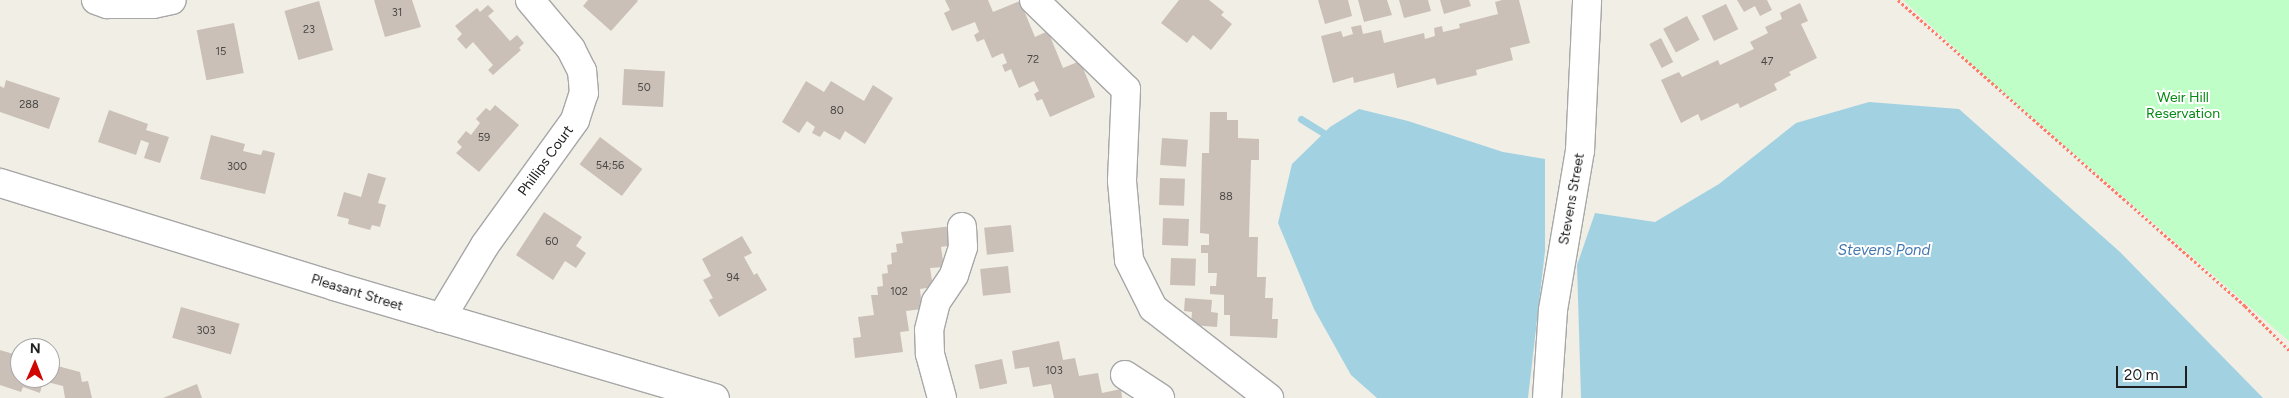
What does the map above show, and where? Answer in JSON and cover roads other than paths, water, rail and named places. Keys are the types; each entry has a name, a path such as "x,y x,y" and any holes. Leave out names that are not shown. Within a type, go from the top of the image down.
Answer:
{"street":[{"path":"96,0 107,4 154,4 172,0"},
{"name":"Phillips Court","path":"441,318 485,245 575,120 584,93 582,71 571,50 530,0"},
{"path":"1034,0 1126,89 1122,181 1129,260 1153,308 1269,398"},
{"name":"Stevens Street","path":"1547,398 1553,310 1580,151 1587,0"},
{"name":"Pleasant Street","path":"0,183 441,318 715,398"},
{"path":"942,398 930,354 929,330 936,302 954,275 957,266 963,247 962,227"},
{"path":"1125,375 1160,398"}],"water":[{"name":"Stevens Pond","path":"1869,102 1959,109 2120,252 2263,398 1581,398 1577,265 1595,213 1655,222 1719,184 1796,123"},
{"path":"1359,109 1408,121 1503,152 1545,159 1545,251 1528,398 1377,398 1351,375 1314,309 1278,223 1292,164 1330,127"}],"waterway":[{"path":"1301,119 1332,138"}],"park label":[{"name":"Weir Hill Reservation","path":"2183,106"}]}
